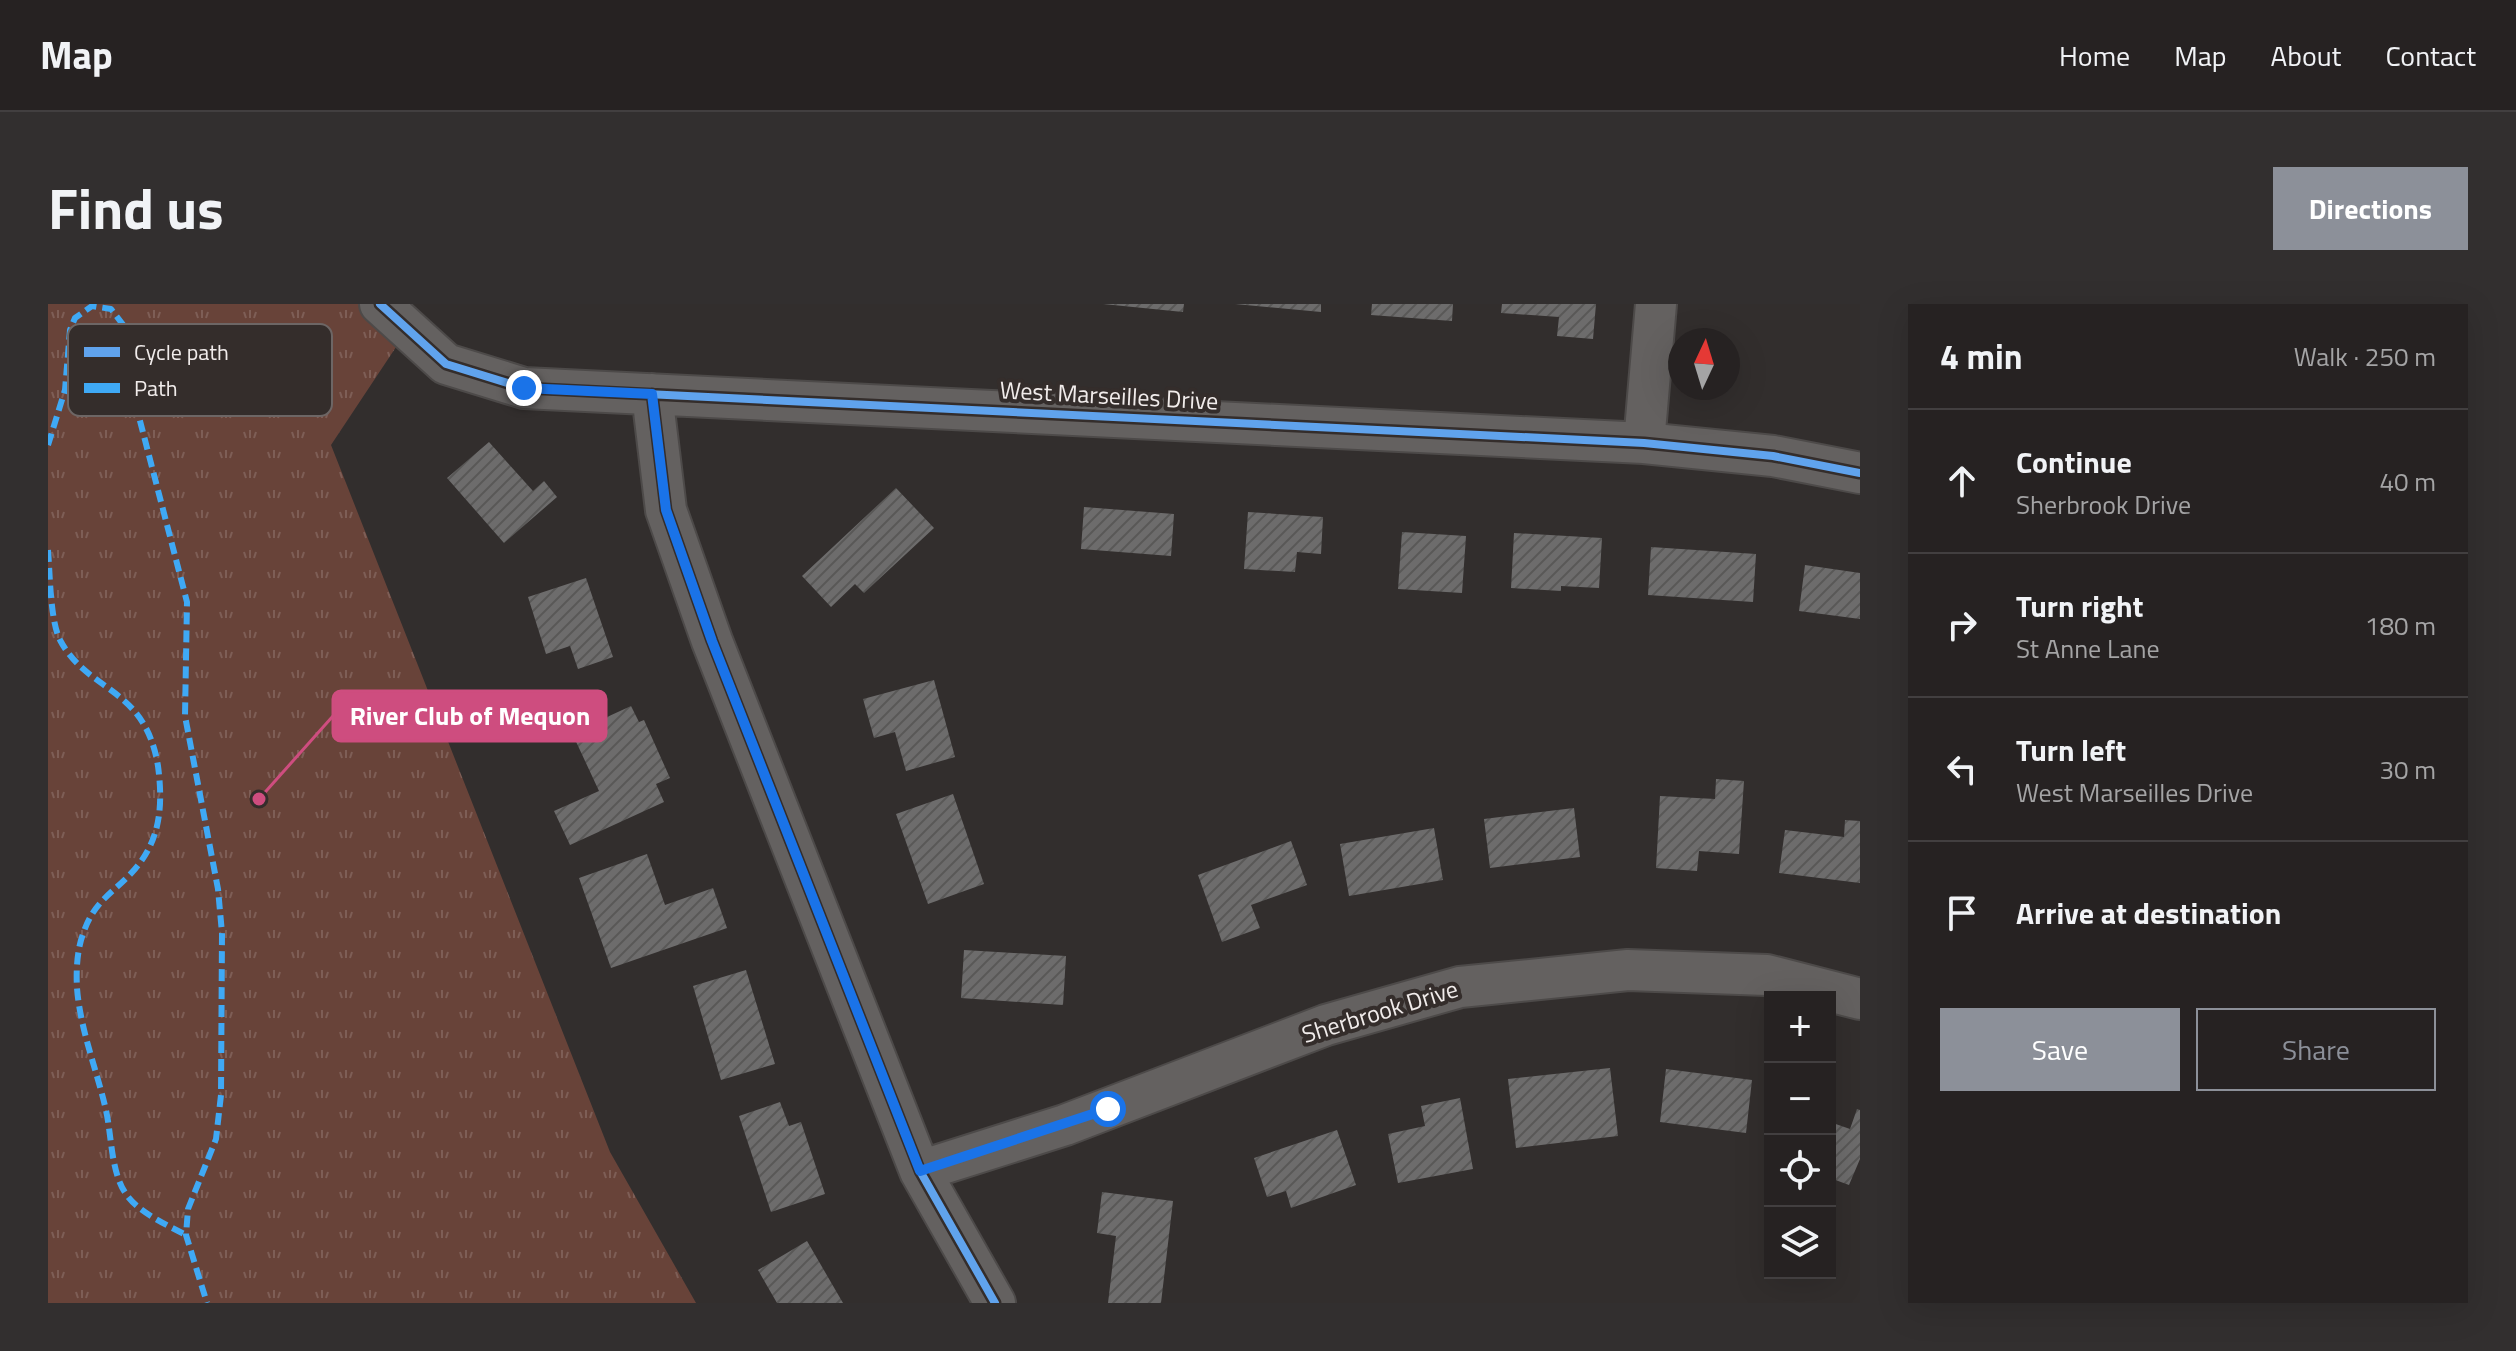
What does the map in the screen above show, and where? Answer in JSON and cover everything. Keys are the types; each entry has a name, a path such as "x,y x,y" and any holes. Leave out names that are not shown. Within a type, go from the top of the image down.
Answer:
{"street":[{"name":"West Marseilles Drive","path":"380,304 446,364 524,388 1644,443 1773,456 1860,473"},
{"path":"1644,443 1656,304"},
{"path":"652,394 666,510 712,641 920,1171 995,1303"},
{"name":"Sherbrook Drive","path":"920,1171 1065,1125 1326,1025 1460,987 1628,970 1767,975 1860,999"}],"green space":[{"path":"48,304 380,304 408,329 331,445 610,1152 696,1303 48,1303"}],"building":[{"path":"1103,304 1184,304 1183,312"},
{"path":"1235,304 1321,304 1321,312"},
{"path":"1372,304 1453,304 1452,321 1371,315"},
{"path":"1502,304 1596,304 1593,339 1557,336 1559,317 1501,313"},
{"path":"489,442 533,491 544,481 557,497 504,543 447,478"},
{"path":"896,488 934,528 864,593 855,584 831,607 802,576"},
{"path":"1084,507 1174,514 1171,556 1081,549"},
{"path":"1248,512 1323,517 1321,554 1297,552 1295,572 1244,569"},
{"path":"1402,532 1466,536 1462,593 1398,589"},
{"path":"1514,533 1602,538 1599,588 1561,586 1561,591 1511,588"},
{"path":"1651,547 1756,554 1753,602 1648,595"},
{"path":"1805,565 1860,573 1860,619 1799,611"},
{"path":"586,578 613,657 578,669 570,646 546,654 528,597"},
{"path":"934,680 955,757 906,771 895,732 874,738 863,699"},
{"path":"631,706 639,722 644,720 670,778 656,784 664,802 570,845 554,811 599,791 572,733"},
{"path":"1716,779 1744,781 1739,854 1699,851 1697,871 1656,868 1660,796 1715,799"},
{"path":"953,794 984,884 928,904 896,814"},
{"path":"1574,808 1580,857 1490,868 1484,819"},
{"path":"1845,820 1860,821 1860,883 1779,873 1785,830 1844,837"},
{"path":"1434,828 1443,880 1349,896 1340,844"},
{"path":"1291,841 1307,885 1251,905 1260,928 1222,942 1198,875"},
{"path":"647,854 665,905 713,888 727,928 611,968 579,878"},
{"path":"964,950 1066,956 1063,1005 961,998"},
{"path":"746,970 775,1064 721,1080 693,986"},
{"path":"1610,1068 1618,1136 1516,1148 1508,1079"},
{"path":"1666,1069 1752,1080 1746,1133 1660,1122"},
{"path":"1460,1098 1473,1169 1398,1183 1388,1134 1425,1126 1421,1106"},
{"path":"780,1102 789,1126 801,1122 825,1194 771,1212 739,1116"},
{"path":"1857,1109 1860,1110 1860,1159 1849,1185 1836,1180 1836,1124 1850,1129"},
{"path":"1337,1130 1356,1185 1291,1208 1286,1191 1267,1197 1254,1158"},
{"path":"1102,1192 1173,1201 1161,1303 1108,1303 1116,1236 1097,1233"},
{"path":"807,1241 843,1303 777,1303 758,1270"}],"marked path":[{"path":"72,324 75,318 92,306 111,309 122,324"},
{"path":"48,445 65,390 68,354"},
{"path":"139,416 187,602 185,716 218,889 222,933 221,1095 216,1139 188,1209 186,1235 207,1303"},
{"path":"48,550 52,609 60,640 85,671 129,705 141,720 151,740 158,766 160,807 155,833 144,858 99,905 88,922 78,954 77,988 81,1018 105,1106 114,1163 121,1185 138,1207 186,1235"}],"cycle path":[{"path":"380,304 446,364 524,388 1644,443 1773,456 1860,473"},
{"path":"652,394 666,510 712,641 920,1171 995,1303"}],"place":[{"name":"River Club of Mequon","path":"259,799"}],"route":[{"path":"524,388 652,394 666,510 712,641 920,1171 1108,1109"}]}
